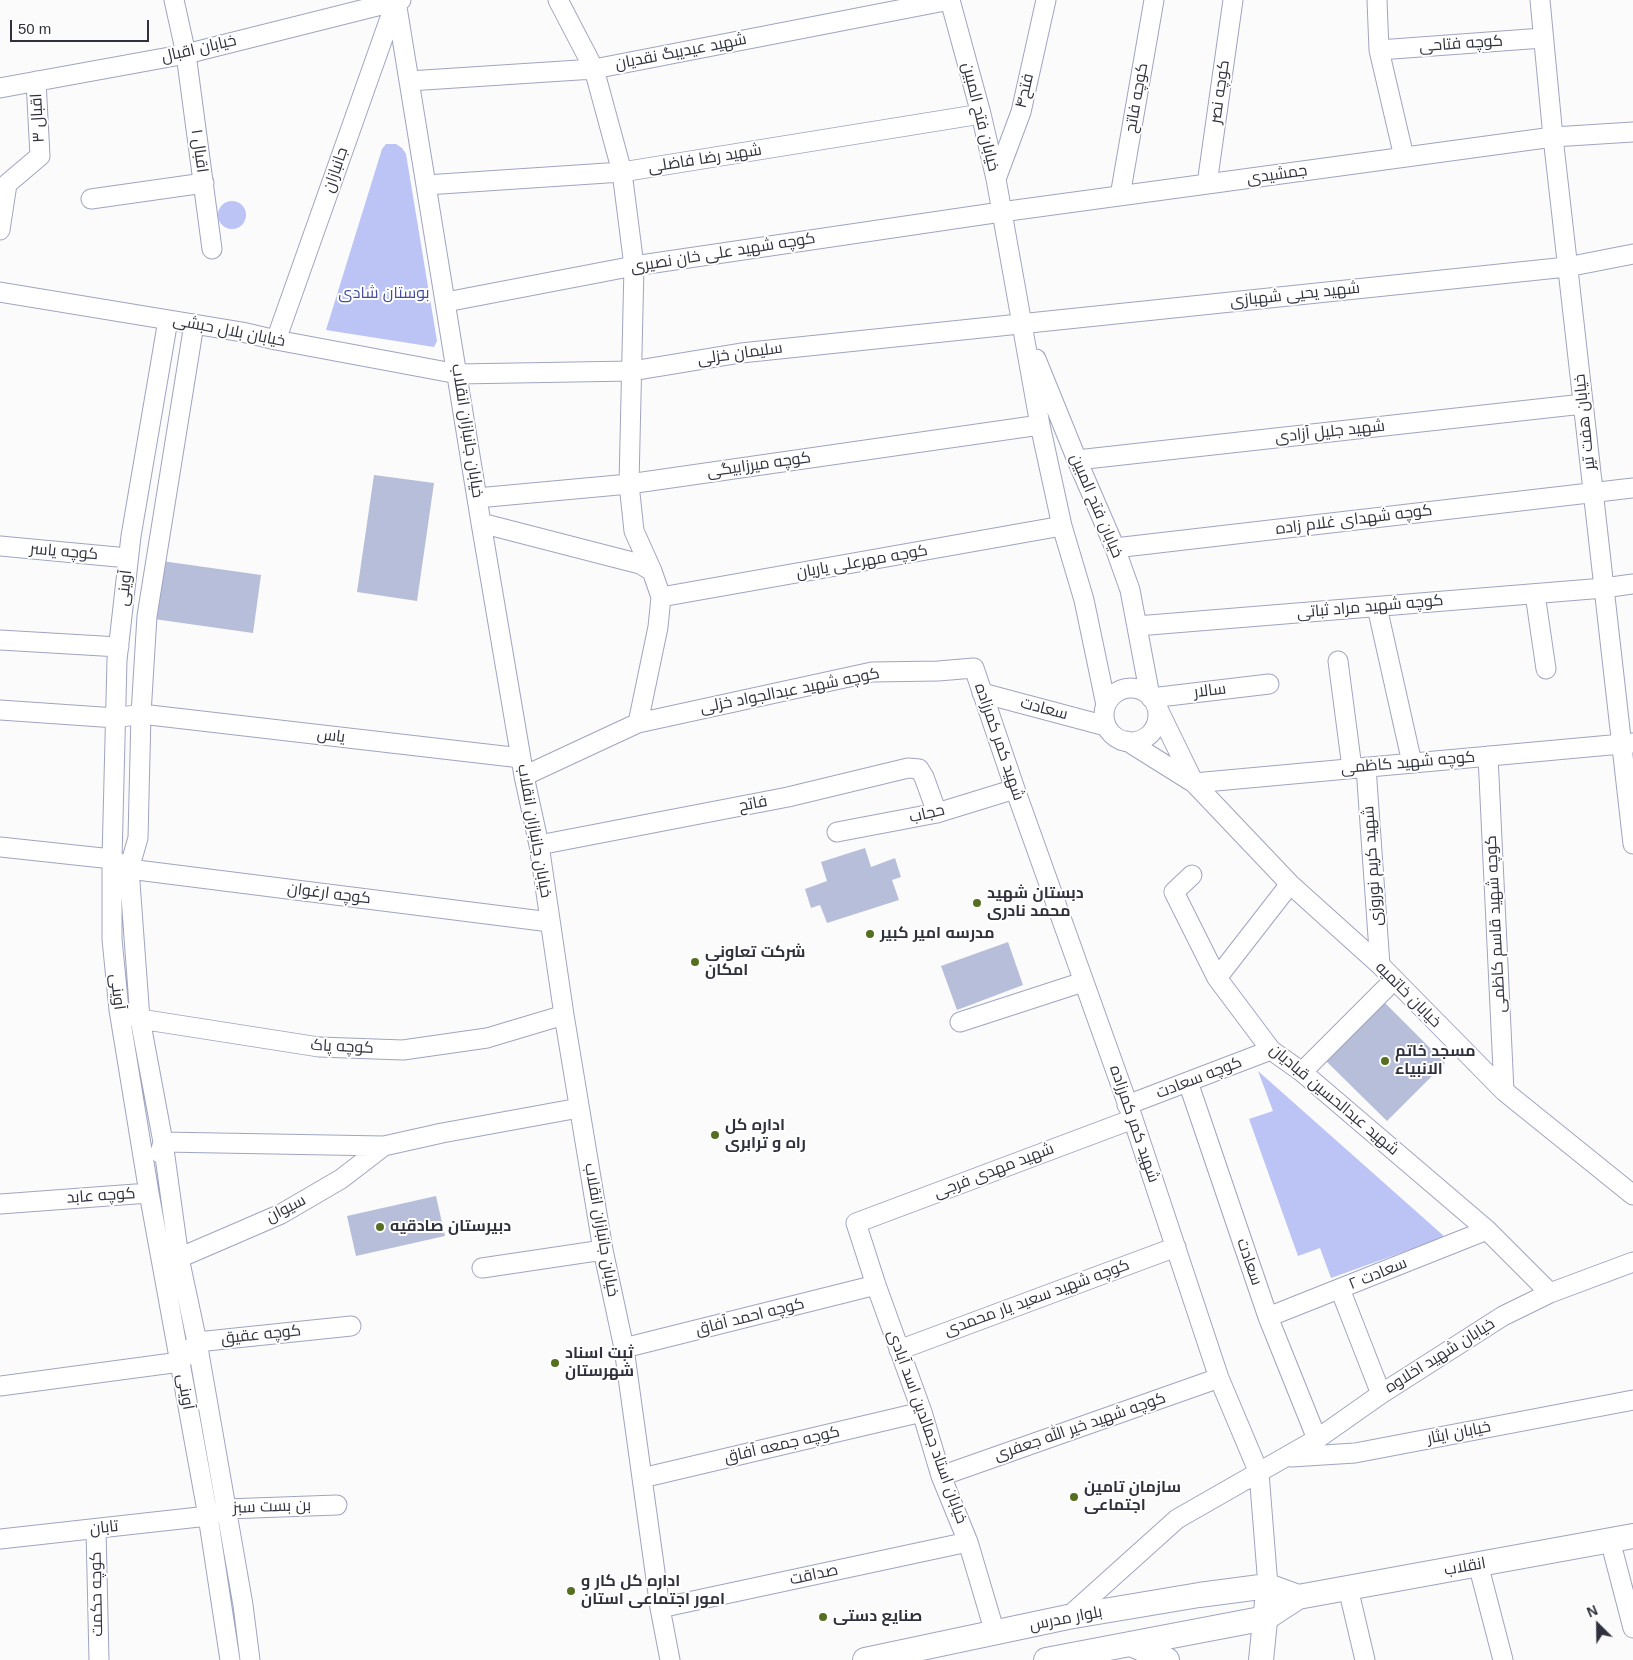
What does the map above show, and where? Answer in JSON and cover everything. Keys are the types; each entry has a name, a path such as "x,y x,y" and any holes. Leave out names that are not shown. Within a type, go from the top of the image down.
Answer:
{"main road":[{"name":"انقلاب","path":"1266,1618 1298,1597 1633,1536"},
{"path":"1261,1660 1268,1586 1298,1597"},
{"name":"بلوار مدرس","path":"865,1660 1068,1617 1199,1595 1268,1586"},
{"path":"1046,1660 1266,1618"},
{"path":"1131,1644 1166,1660"}],"street":[{"name":"اقبال ۱","path":"174,0 186,54 212,249"},
{"name":"خیابان اقبال","path":"0,88 186,54 398,0"},
{"name":"خیابان جانبازان انقلاب","path":"398,0 409,81 481,523 538,846 579,1108 603,1250 624,1348 660,1608 670,1660"},
{"name":"جانبازان","path":"276,340 398,0"},
{"path":"558,0 594,69 622,172 634,266 629,484 634,531 652,571 661,597 658,627 638,723"},
{"name":"شهید عیدیبگ نقدیان","path":"409,81 594,69 950,0"},
{"name":"خیابان فتح المبین","path":"950,0 981,114 996,179 1040,424 1062,526 1084,600 1106,705"},
{"name":"فتح۴","path":"996,179 1021,112 1046,0"},
{"name":"کوچه فاتح","path":"1120,196 1154,0"},
{"name":"کوچه نصر","path":"1207,184 1233,0"},
{"path":"1377,0 1379,50 1404,157"},
{"name":"خیابان هفت تیر","path":"1540,0 1553,137 1604,588 1627,743 1633,844"},
{"name":"کوچه فتاحی","path":"1379,50 1543,38"},
{"name":"اقبال ۳","path":"0,230 7,184 40,156 36,81"},
{"name":"شهید رضا فاضلی","path":"426,185 622,172 981,114"},
{"name":"جمشیدی","path":"1001,212 1553,137 1633,132"},
{"path":"91,199 204,183"},
{"name":"کوچه شهید علی خان نصیری","path":"446,302 634,266 1001,212"},
{"name":"شهید یحیی شهبازی","path":"1022,323 1568,267 1633,254"},
{"name":"خیابان بلال حبشی","path":"0,292 242,332 458,374"},
{"name":"آوینی","path":"168,320 132,526 117,660 112,938 119,1010 149,1193 208,1516 230,1660"},
{"name":"خیابان فتح المبین","path":"1022,323 1130,590 1152,699"},
{"name":"سلیمان خزلی","path":"458,374 632,371 741,353 1022,323"},
{"name":"آوینی","path":"194,324 147,616 141,714 138,838 129,869 140,1019 163,1142 179,1258 197,1342 250,1660"},
{"name":"شهید جلیل آزادی","path":"1077,460 1583,404"},
{"name":"کوچه میرزابیگی","path":"478,498 629,484 1040,424"},
{"name":"کوچه شهدای غلام زاده","path":"1114,548 1633,488"},
{"path":"481,523 640,564 652,571"},
{"name":"کوچه مهرعلی یاریان","path":"661,597 1062,526"},
{"name":"کوچه یاسر","path":"0,546 128,558"},
{"name":"کوچه شهید مراد ثباتی","path":"1137,626 1535,594 1633,584"},
{"path":"1535,594 1546,669"},
{"path":"1377,607 1412,763"},
{"path":"0,640 119,646"},
{"name":"شهید کریم نوروزی","path":"1338,661 1359,768 1380,965"},
{"name":"کوچه شهید عبدالجواد خزلی","path":"523,767 638,723 872,672 938,671 974,668"},
{"name":"شهید کمر کمرزاده","path":"974,668 1130,1112 1219,1378 1259,1473 1268,1586"},
{"name":"سالار","path":"1152,699 1269,684"},
{"path":"1131,688 1141,690 1152,699 1158,715 1156,726 1150,734 1142,740 1131,742 1112,735 1106,726 1104,716 1106,705 1112,696 1120,690 1131,688"},
{"name":"سعادت","path":"982,693 1106,726"},
{"name":"خیابان خاتمیه","path":"1152,699 1194,783"},
{"name":"یاس","path":"0,710 116,718 141,714 523,767"},
{"name":"خیابان خاتمیه","path":"1127,741 1194,783 1290,884 1380,965 1504,1091 1633,1195"},
{"name":"کوچه شهید کاظمی","path":"1194,783 1627,743"},
{"name":"کوچه شهید قاسم کاظمی","path":"1488,756 1504,1091"},
{"name":"فاتح","path":"538,846 788,797 908,768 919,769 938,813"},
{"name":"حجاب","path":"838,832 938,813 1015,789"},
{"path":"0,847 112,858"},
{"name":"کوچه ارغوان","path":"112,858 129,869 550,922"},
{"name":"شهید عبدالحسین قبادیان","path":"1192,876 1174,892 1217,978 1271,1050 1302,1072 1487,1230 1550,1293"},
{"path":"1217,978 1290,884"},
{"path":"1302,1072 1394,980"},
{"path":"960,1022 1083,982"},
{"name":"کوچه پاک","path":"119,1010 140,1019 319,1047 403,1050 488,1038 564,1015"},
{"name":"کوچه سعادت","path":"1130,1112 1188,1082 1271,1050"},
{"name":"سعادت","path":"1188,1082 1268,1317 1317,1440"},
{"path":"163,1142 384,1146 442,1133 579,1108"},
{"name":"شهید مهدی فرجی","path":"856,1223 1130,1112"},
{"name":"کوچه عابد","path":"0,1204 149,1193 163,1142"},
{"name":"سیوان","path":"179,1258 281,1214 341,1179 384,1146"},
{"name":"خیابان استاد جمالدین اسد آبادی","path":"856,1223 876,1285 922,1412 941,1476 968,1542 995,1633"},
{"name":"سعادت ۲","path":"1268,1317 1487,1230"},
{"name":"کوچه شهید سعید یار محمدی","path":"899,1350 1176,1247"},
{"path":"482,1268 603,1250"},
{"name":"خیابان شهید اخلاوه","path":"1068,1617 1177,1519 1317,1440 1381,1394 1503,1316 1550,1293 1633,1262"},
{"name":"کوچه احمد آفاق","path":"624,1348 876,1285"},
{"path":"1340,1289 1381,1394"},
{"name":"کوچه عقیق","path":"180,1362 197,1342 350,1326"},
{"path":"0,1386 180,1362"},
{"name":"کوچه شهید خیر الله جعفری","path":"941,1476 1219,1378"},
{"name":"خیابان ایثار","path":"1285,1458 1355,1453 1633,1400"},
{"name":"کوچه جمعه آفاق","path":"642,1478 922,1412"},
{"name":"بن بست سبز","path":"208,1516 226,1509 337,1505"},
{"name":"تابان","path":"0,1539 208,1516"},
{"name":"کوچه حکمت","path":"96,1529 99,1660"},
{"path":"1610,1540 1633,1628"},
{"name":"صداقت","path":"660,1608 968,1542"},
{"path":"1478,1564 1504,1660"},
{"path":"1348,1588 1365,1660"}],"green space":[{"name":"بوستان شادی","path":"386,144 396,144 406,154 437,341 434,347 326,330 382,149"},
{"path":"232,201 242,205 246,215 242,225 232,229 222,225 218,215 222,205"},
{"path":"1258,1071 1445,1237 1331,1278 1320,1248 1298,1256 1249,1119 1273,1111"}],"building":[{"path":"374,475 434,483 417,601 357,592"},
{"path":"162,561 261,575 253,633 154,619"},
{"path":"865,848 871,867 895,858 901,877 892,880 899,900 827,923 820,905 811,908 805,889 827,881 821,862"},
{"path":"1008,942 1023,985 957,1010 941,966"},
{"name":"مسجد خاتم الانبیاء","path":"1383,1001 1445,1063 1387,1121 1325,1060"},
{"path":"436,1196 445,1236 356,1256 347,1216"}],"place":[{"name":"دبستان شهید محمد نادری","path":"977,903"},
{"name":"مدرسه امیر کبیر","path":"870,934"},
{"name":"شرکت تعاونی امکان","path":"695,962"},
{"name":"مسجد خاتم الانبیاء","path":"1385,1061"},
{"name":"اداره کل راه و ترابری","path":"715,1135"},
{"name":"دبیرستان صادقیه","path":"380,1227"},
{"name":"ثبت اسناد شهرستان","path":"555,1363"},
{"name":"سازمان تامین اجتماعی","path":"1074,1497"},
{"name":"اداره کل کار و امور اجتماعی استان","path":"571,1591"},
{"name":"صنایع دستی","path":"823,1617"}]}
